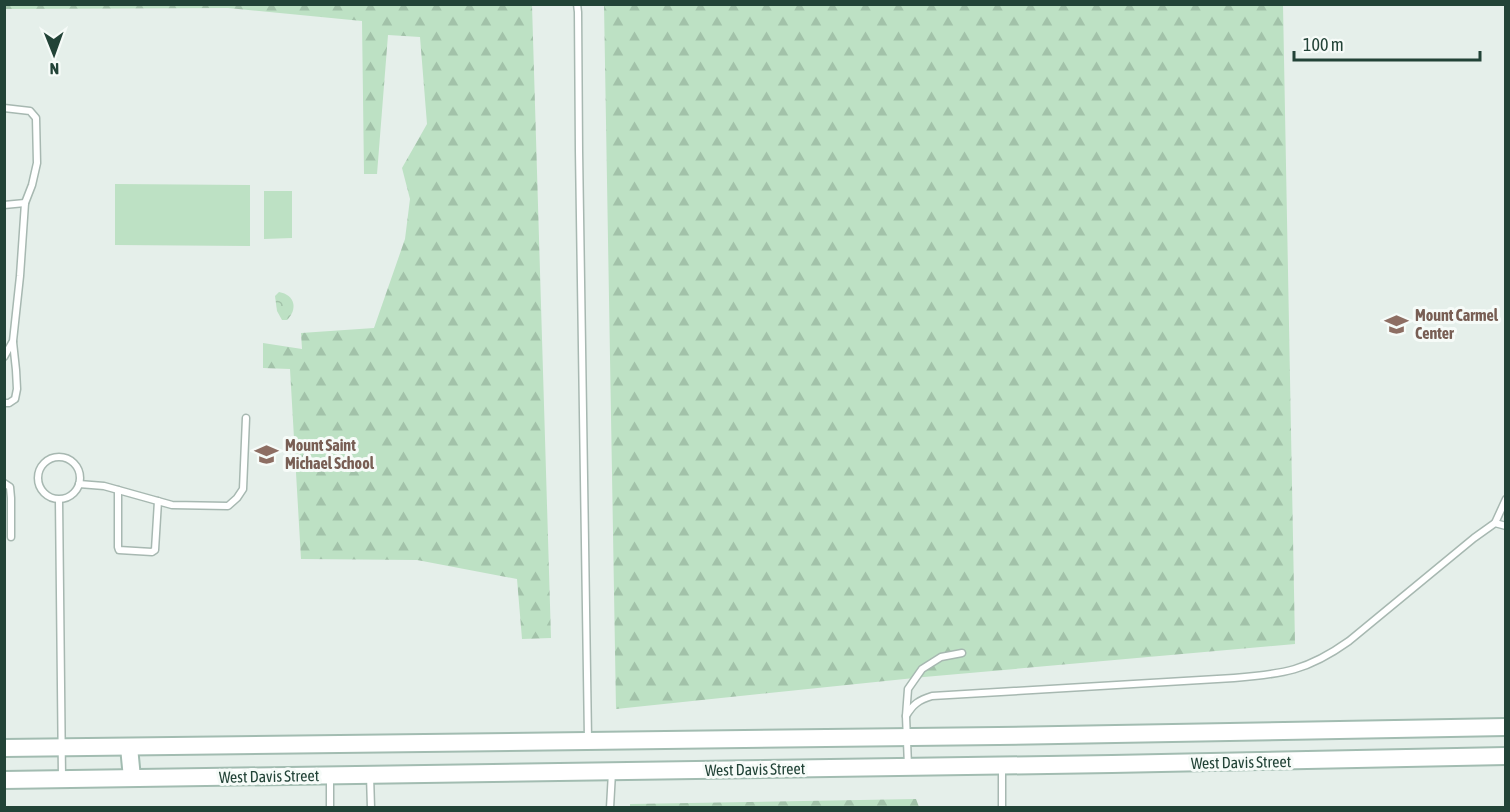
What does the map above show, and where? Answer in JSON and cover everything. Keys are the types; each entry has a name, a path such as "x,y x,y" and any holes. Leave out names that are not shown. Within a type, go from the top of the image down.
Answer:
{"main road":[{"name":"West Davis Street","path":"4,748 1506,727"},
{"path":"129,747 132,778"},
{"name":"West Davis Street","path":"4,780 1002,766 1506,756"}],"lane":[{"path":"577,4 588,741"},
{"path":"4,108 30,111 36,118 37,163 25,203 13,342 17,389 15,399 9,403 4,402"},
{"path":"4,205 25,203"},
{"path":"4,357 13,342"},
{"path":"79,484 104,486 172,505 228,506 243,489 246,418"},
{"path":"57,457 70,460 79,471 79,484 72,495 59,500 53,499 41,490 38,483 39,469 50,459 57,457"},
{"path":"4,483 10,488 11,537"},
{"path":"118,490 119,550 152,552 155,550 158,501"},
{"path":"906,716 919,700 932,696 1234,678 1297,670 1333,653 1349,642 1474,538 1496,523 1506,499"},
{"path":"59,500 62,779"},
{"path":"1496,523 1506,526"},
{"path":"908,767 906,716 908,689 922,669 941,657 962,653"},
{"path":"1002,766 1002,807"},
{"path":"610,807 612,771"},
{"path":"330,775 330,807"},
{"path":"370,775 371,807"}],"green space":[{"path":"4,5 532,5 551,638 522,639 517,579 417,560 301,559 290,369 263,368 263,343 302,349 301,333 374,328 405,239 410,199 402,168 427,124 420,37 388,35 377,174 364,174 362,21 228,8 5,9"},
{"path":"604,5 1283,5 1295,644 924,677 616,709"},
{"path":"115,184 250,185 250,246 115,245"},
{"path":"264,191 292,191 292,238 264,239"},
{"path":"279,292 289,296 293,303 293,311 287,320 282,320 277,311 275,296"},
{"path":"916,799 919,807 630,807 630,804"}],"place":[{"name":"Mount Carmel Center","path":"1397,324"},
{"name":"Mount Saint Michael School","path":"267,454"}]}
